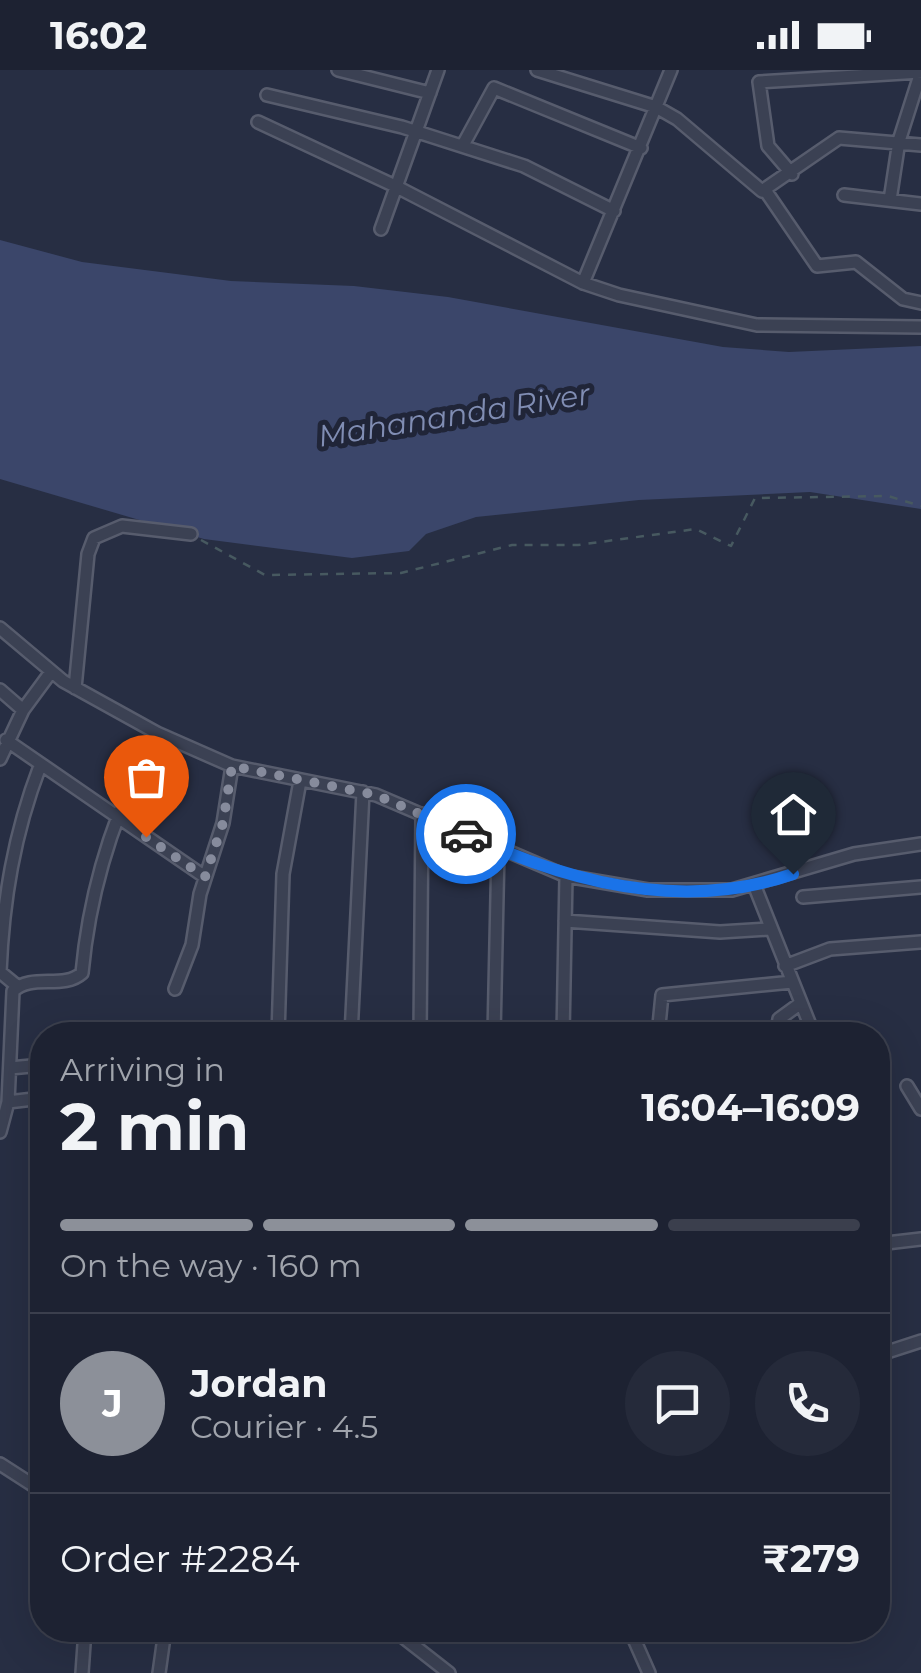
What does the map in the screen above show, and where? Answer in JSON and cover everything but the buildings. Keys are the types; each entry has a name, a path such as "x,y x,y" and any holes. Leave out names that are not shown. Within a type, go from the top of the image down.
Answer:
{"street":[{"path":"338,70 430,92"},
{"path":"381,229 438,70"},
{"path":"537,70 656,107 677,118 765,190 817,266 856,262 903,300 921,303"},
{"path":"584,283 671,70"},
{"path":"792,174 768,146 759,76 921,72 898,142 890,200"},
{"path":"463,146 494,88 641,148"},
{"path":"267,94 414,131 524,166 614,210"},
{"path":"258,122 395,186 584,283 657,306 757,325 921,327"},
{"path":"765,190 839,138 921,145"},
{"path":"844,194 921,204"},
{"path":"74,688 88,554 94,538 122,526 191,534"},
{"path":"0,628 74,688 157,734 232,766 363,792 566,876 648,890 755,887 854,854 921,844"},
{"path":"0,759 23,710 52,672"},
{"path":"0,690 23,710"},
{"path":"40,766 13,853 3,904 0,972 17,986 80,976 88,908 117,818 157,734"},
{"path":"6,740 205,877"},
{"path":"175,989 192,945 205,877 223,823 232,766"},
{"path":"278,1022 283,874 300,781"},
{"path":"353,1022 363,792"},
{"path":"420,1022 422,814"},
{"path":"494,1022 498,850"},
{"path":"563,1022 566,876"},
{"path":"755,887 768,929 809,1022"},
{"path":"804,896 921,887"},
{"path":"564,920 720,932 768,929"},
{"path":"785,966 830,950 921,942"},
{"path":"659,1022 662,995 792,982"},
{"path":"0,1132 8,1102 10,1068 6,1005 17,986"},
{"path":"779,1022 801,1003"},
{"path":"10,1068 30,1066"},
{"path":"907,1086 921,1110"},
{"path":"8,1102 30,1099"},
{"path":"890,1243 921,1239"},
{"path":"890,1351 921,1341"},
{"path":"0,1464 30,1483"},
{"path":"82,1673 85,1642"},
{"path":"159,1673 163,1642"},
{"path":"409,1642 449,1673"},
{"path":"635,1642 649,1673"}],"path":[{"path":"191,534 265,576 400,573 512,545 578,545 696,529 731,546 755,498 888,496 921,506"}],"water":[{"name":"Mahananda River","path":"0,240 82,262 231,281 354,286 448,297 723,347 789,352 921,346 921,509 810,492 639,500 476,517 426,534 409,551 352,558 204,539 0,479"}],"way so far":[{"path":"146,837 205,877 223,823 232,766 376,795 466,834"}],"route":[{"path":"466,834 566,876 648,890 732,890 793,874"}]}
